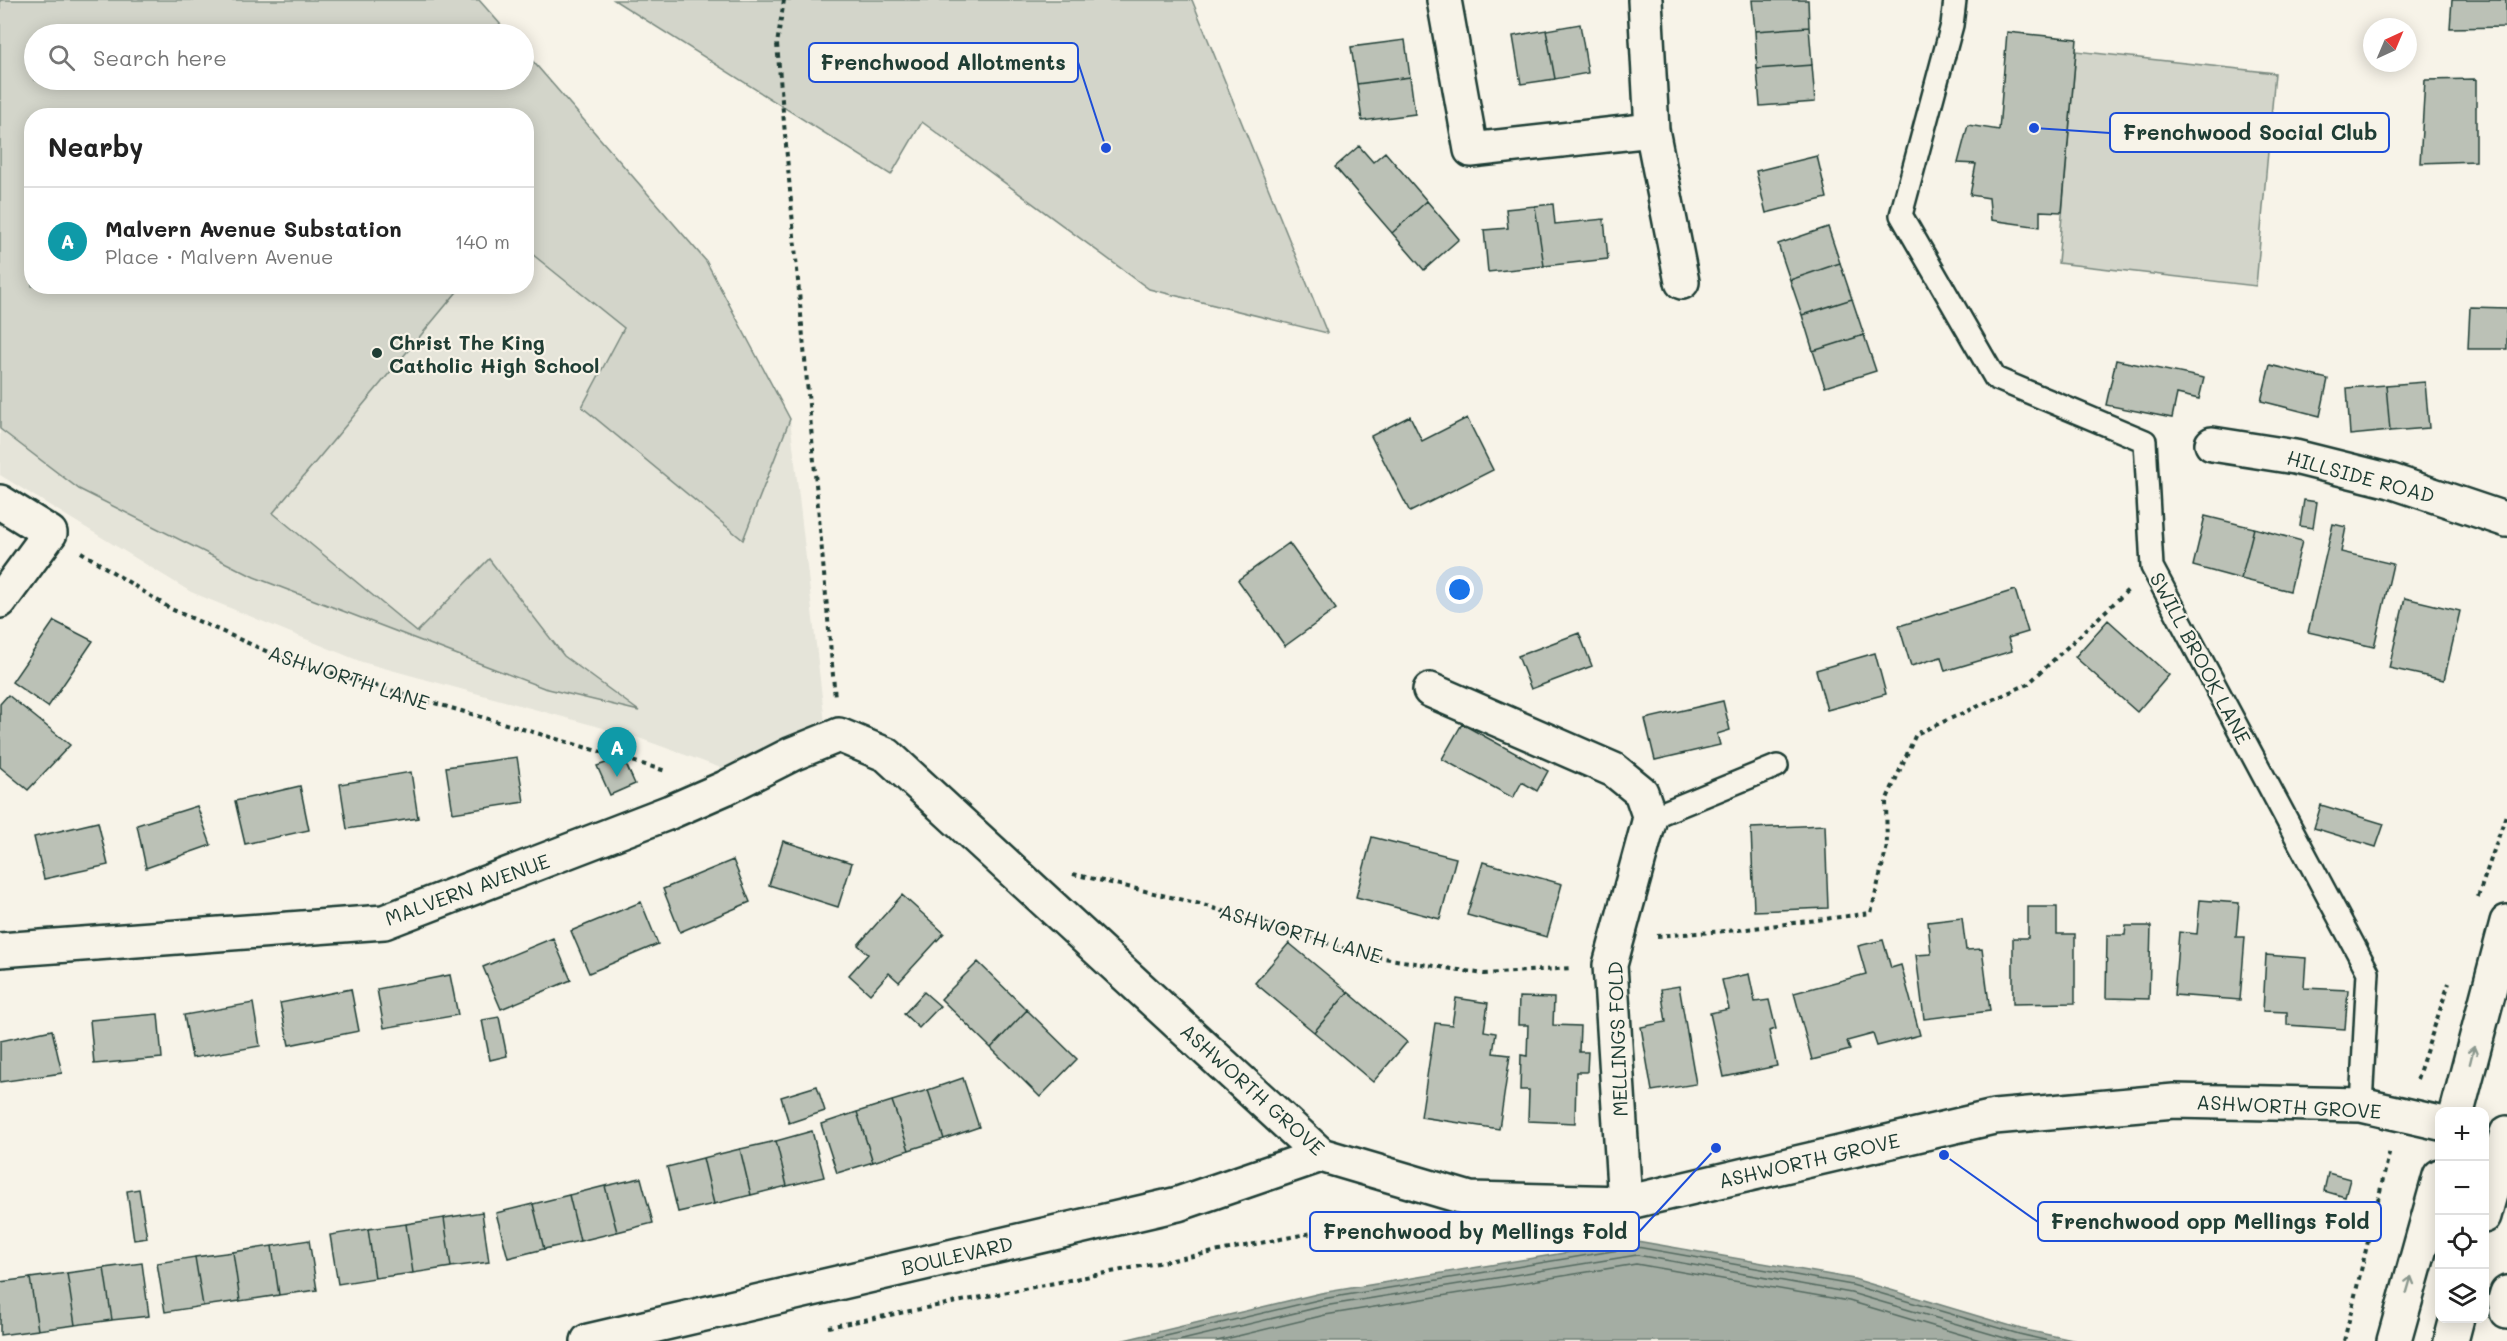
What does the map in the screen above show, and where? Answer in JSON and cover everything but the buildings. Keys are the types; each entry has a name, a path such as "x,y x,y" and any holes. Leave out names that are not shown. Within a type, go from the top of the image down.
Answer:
{"main road":[{"path":"1444,0 1471,150 1652,130"},
{"path":"1646,0 1652,130 1682,282"},
{"name":"HILLSIDE ROAD","path":"2212,444 2295,457 2391,481 2507,520"},
{"path":"0,502 50,533 0,602"},
{"path":"1430,690 1614,770 1641,792 1650,818"},
{"name":"MALVERN AVENUE","path":"0,950 384,922 670,812 725,788 792,754 839,735"},
{"name":"ASHWORTH GROVE","path":"839,735 887,755 1321,1155 1470,1199 1625,1203 1994,1117 2174,1101 2361,1105 2435,1122"},
{"name":"MELLINGS FOLD","path":"1625,1203 1613,952 1650,818"},
{"path":"2458,1107 2507,922"},
{"path":"2484,1215 2501,1137"},
{"name":"BOULEVARD","path":"588,1341 1178,1204 1321,1155"},
{"path":"2394,1341 2435,1191"},
{"path":"2507,1293 2505,1300 2507,1312"},
{"path":"2451,1341 2456,1323"}],"lane":[{"name":"SWILL BROOK LANE","path":"1955,0 1952,26 1901,215 1995,378 2145,441 2152,567 2368,972 2361,1105"},
{"path":"1650,818 1777,766"}],"path":[{"path":"784,0 777,44 839,735"},
{"name":"ASHWORTH LANE","path":"50,533 171,609 284,659 669,772"},
{"name":"ASHWORTH LANE","path":"1064,872 1200,904 1365,955 1484,974 1739,930 1871,912 1887,846 1886,801 1916,734 2028,684 2152,567"},
{"path":"2476,903 2507,812"},
{"path":"2404,1113 2450,982"},
{"path":"2344,1341 2388,1162"},
{"path":"823,1328 1397,1216 1406,1180"}],"shaded area":[{"name":"Christ The King Catholic High School","path":"0,0 479,0 500,24 24,24 24,90 534,90 534,63 706,261 790,419 825,723 721,768 636,737 362,662 191,592 0,475"},
{"path":"0,0 479,0 500,24 24,24 24,90 534,90 534,63 706,261 790,419 743,540 582,407 624,328 534,256 534,108 24,108 24,294 455,294 273,513 417,632 489,559 564,656 639,711 544,688 254,577 79,489 0,429"},
{"path":"614,0 1192,0 1327,333 1149,289 922,122 891,175"},
{"path":"2076,51 2275,73 2256,286 2058,263"}],"water":[{"path":"1637,1241 1854,1279 2021,1329 2077,1341 1120,1341 1321,1293"}],"place":[{"name":"Frenchwood Social Club","path":"2034,128"},
{"name":"Frenchwood Allotments","path":"1106,148"},
{"name":"Christ The King Catholic High School","path":"377,353"},
{"name":"Malvern Avenue Substation","path":"617,777"},
{"name":"Frenchwood by Mellings Fold","path":"1716,1148"},
{"name":"Frenchwood opp Mellings Fold","path":"1944,1155"}]}
